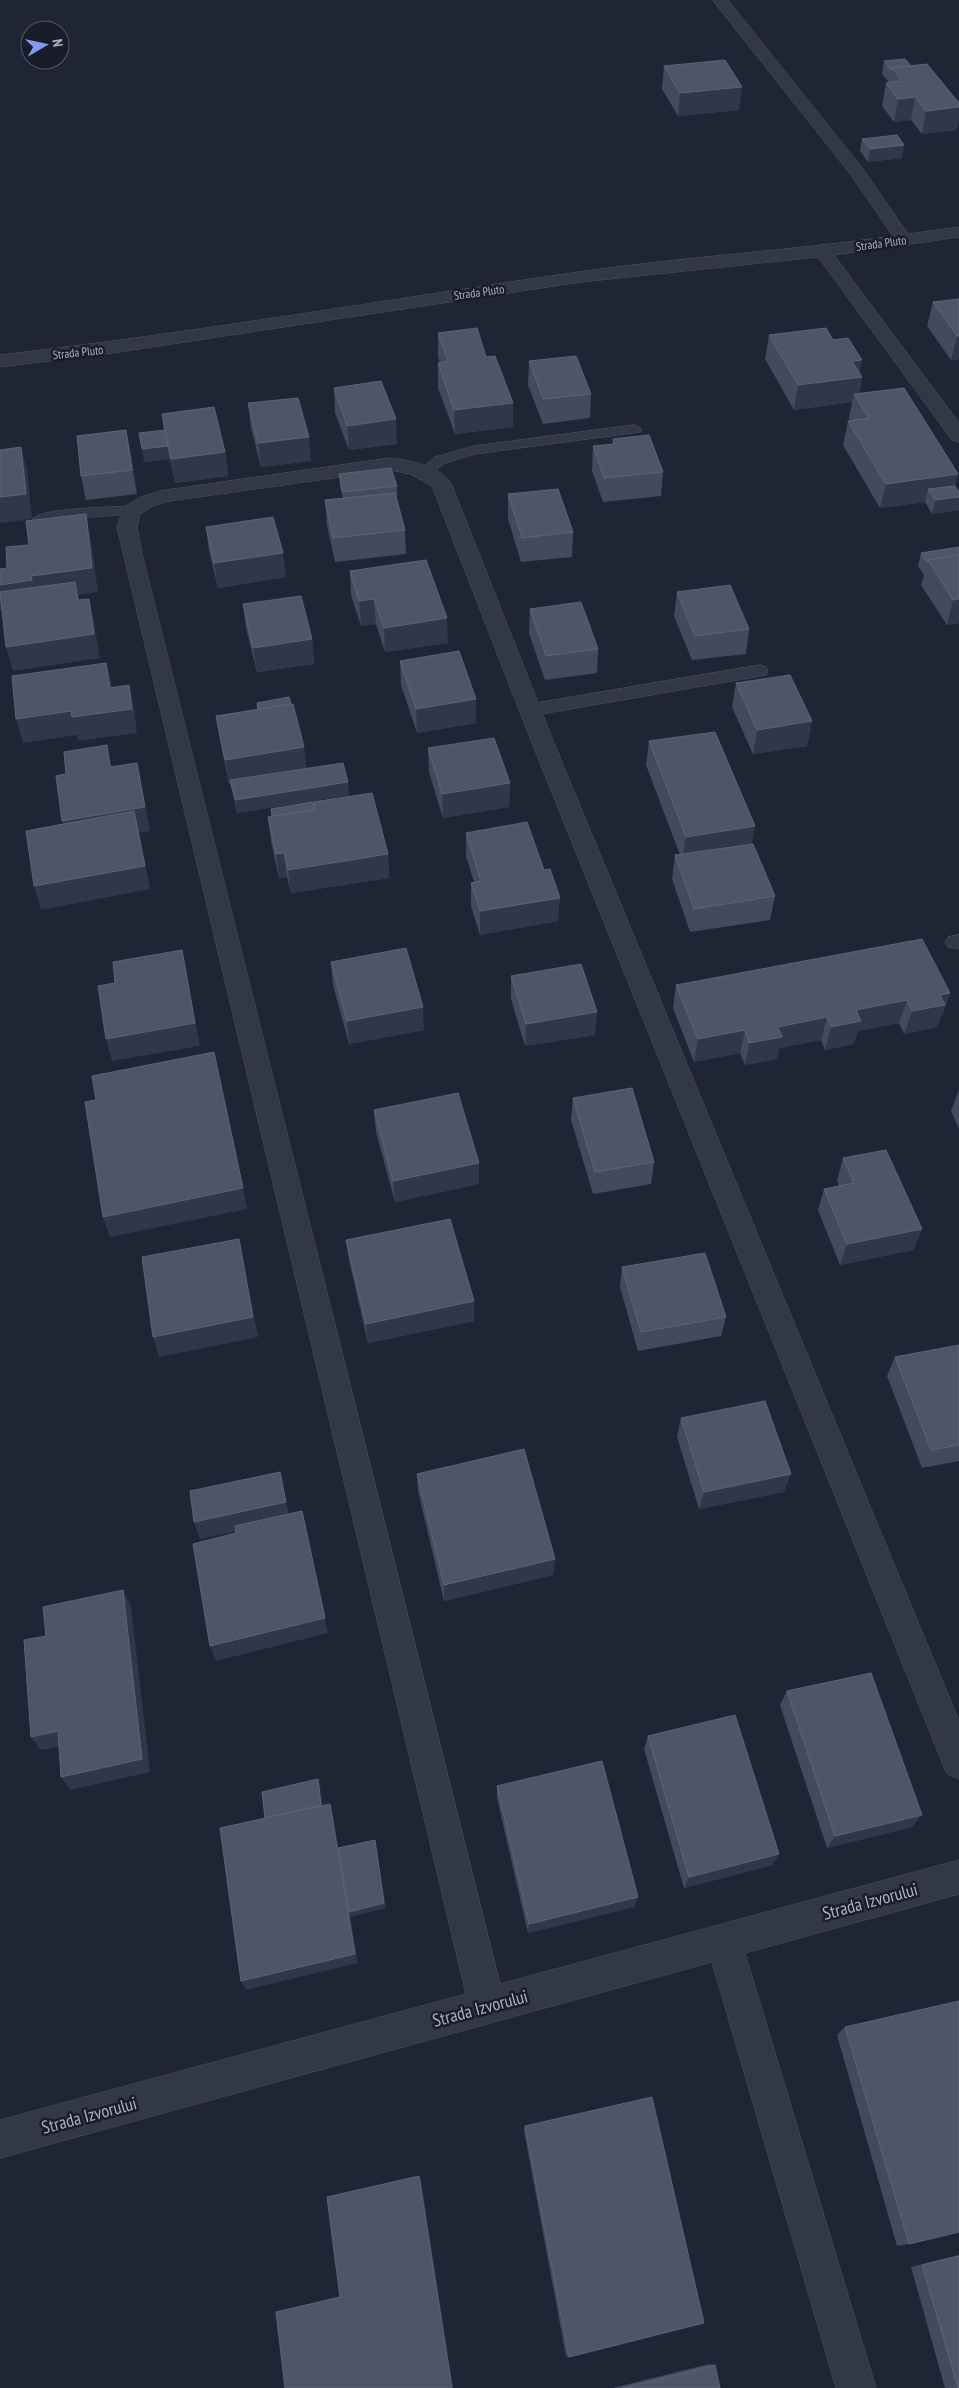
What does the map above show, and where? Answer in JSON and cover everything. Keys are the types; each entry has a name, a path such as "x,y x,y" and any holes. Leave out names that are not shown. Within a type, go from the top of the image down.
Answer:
{"street":[{"path":"720,0 857,172 903,239"},
{"name":"Strada Pluto","path":"0,361 112,348 581,277 823,251 959,232"},
{"path":"823,251 959,436"},
{"path":"487,2006 133,558 127,527 132,511 148,501 167,495 380,465 409,466 425,472 441,483 530,710 959,1762"},
{"name":"Strada Izvorului","path":"0,2139 959,1877"},
{"path":"724,1942 856,2388"}],"lane":[{"path":"425,472 440,460 474,450 635,429"},
{"path":"40,519 89,512 132,511"},
{"path":"530,710 760,671"}],"building":[{"path":"905,59 911,66 892,68 891,70 884,61"},
{"path":"725,60 742,87 680,93 664,66"},
{"path":"927,64 959,103 959,107 926,111 915,97 898,99 886,83 902,81 892,68"},
{"path":"897,135 904,145 870,149 862,139"},
{"path":"959,299 959,336 957,336 933,302"},
{"path":"477,328 486,357 495,356 513,403 454,410 438,363 448,362 438,333"},
{"path":"826,328 833,340 848,338 862,360 852,361 862,377 798,385 769,335"},
{"path":"576,356 591,394 543,399 529,361"},
{"path":"381,381 396,419 347,426 334,388"},
{"path":"904,388 958,474 886,484 848,421 869,418 854,394"},
{"path":"298,398 309,437 258,443 248,403"},
{"path":"214,407 225,452 171,459 162,414"},
{"path":"126,430 132,470 81,476 77,436"},
{"path":"165,430 168,446 142,449 139,433"},
{"path":"649,435 663,472 604,478 593,446 615,444 613,439"},
{"path":"21,447 26,494 0,497 0,450"},
{"path":"391,468 397,486 343,492 339,474"},
{"path":"955,486 959,492 959,497 935,500 928,489"},
{"path":"558,489 573,532 522,538 508,494"},
{"path":"395,493 405,530 333,538 325,500"},
{"path":"86,514 92,568 31,576 32,580 0,585 0,569 7,568 6,547 29,545 26,521"},
{"path":"273,517 283,553 214,563 206,527"},
{"path":"959,547 959,555 928,560 927,562 921,553"},
{"path":"959,555 959,599 953,600 928,560"},
{"path":"426,560 447,618 384,628 374,599 359,601 350,571"},
{"path":"75,582 78,600 89,599 94,634 6,647 0,592"},
{"path":"730,585 749,629 695,636 677,592"},
{"path":"301,596 312,639 253,648 243,604"},
{"path":"581,602 598,649 546,656 530,609"},
{"path":"459,651 476,699 416,709 400,661"},
{"path":"106,663 110,688 129,685 132,709 72,717 71,711 16,719 12,676"},
{"path":"790,675 812,721 757,730 736,683"},
{"path":"289,697 291,704 258,709 257,703"},
{"path":"293,704 304,747 225,760 216,716"},
{"path":"715,732 755,826 686,837 649,741"},
{"path":"494,738 510,783 442,794 428,748"},
{"path":"107,745 110,767 137,763 145,807 62,821 56,776 66,774 64,752"},
{"path":"343,763 348,782 235,800 230,780"},
{"path":"372,793 388,854 288,870 284,853 276,854 268,817 315,810 313,802"},
{"path":"312,802 314,810 272,816 271,809"},
{"path":"134,811 145,866 34,886 26,831"},
{"path":"527,822 544,870 550,869 560,898 480,911 471,883 481,881 466,833"},
{"path":"753,844 775,896 694,909 675,855"},
{"path":"922,939 950,993 940,995 945,1005 912,1011 907,1000 856,1010 861,1021 831,1027 827,1017 778,1027 782,1037 749,1043 745,1030 698,1039 676,985"},
{"path":"406,948 423,1007 347,1021 331,962"},
{"path":"182,950 195,1023 106,1039 98,986 115,983 113,962"},
{"path":"581,964 597,1012 526,1024 511,976"},
{"path":"214,1052 243,1188 103,1217 85,1102 96,1100 92,1076"},
{"path":"632,1088 654,1162 595,1172 573,1098"},
{"path":"458,1093 479,1163 393,1181 374,1110"},
{"path":"886,1150 922,1229 847,1244 824,1189 854,1183 843,1158"},
{"path":"450,1219 474,1301 366,1324 346,1240"},
{"path":"239,1239 253,1317 153,1337 142,1257"},
{"path":"705,1253 726,1317 641,1332 622,1267"},
{"path":"959,1345 959,1445 931,1450 895,1357"},
{"path":"765,1401 791,1474 704,1492 681,1418"},
{"path":"524,1449 555,1559 444,1585 417,1474"},
{"path":"280,1472 286,1502 194,1522 190,1491"},
{"path":"302,1511 325,1618 210,1646 193,1544 236,1533 235,1526"},
{"path":"123,1590 142,1759 61,1777 58,1731 31,1737 24,1640 46,1636 43,1607"},
{"path":"871,1673 922,1815 835,1836 787,1691"},
{"path":"735,1715 779,1854 689,1877 648,1736"},
{"path":"602,1761 638,1897 529,1924 497,1786"},
{"path":"318,1779 321,1805 265,1818 262,1792"},
{"path":"330,1804 355,1954 241,1981 220,1828"},
{"path":"375,1840 384,1903 349,1912 338,1848"},
{"path":"959,2001 959,2232 909,2244 845,2027"},
{"path":"652,2097 704,2323 569,2357 525,2126"},
{"path":"419,2176 452,2388 285,2388 276,2312 340,2297 327,2197"},
{"path":"959,2256 959,2388 958,2388 922,2265"},
{"path":"715,2365 720,2388 623,2388"}]}
